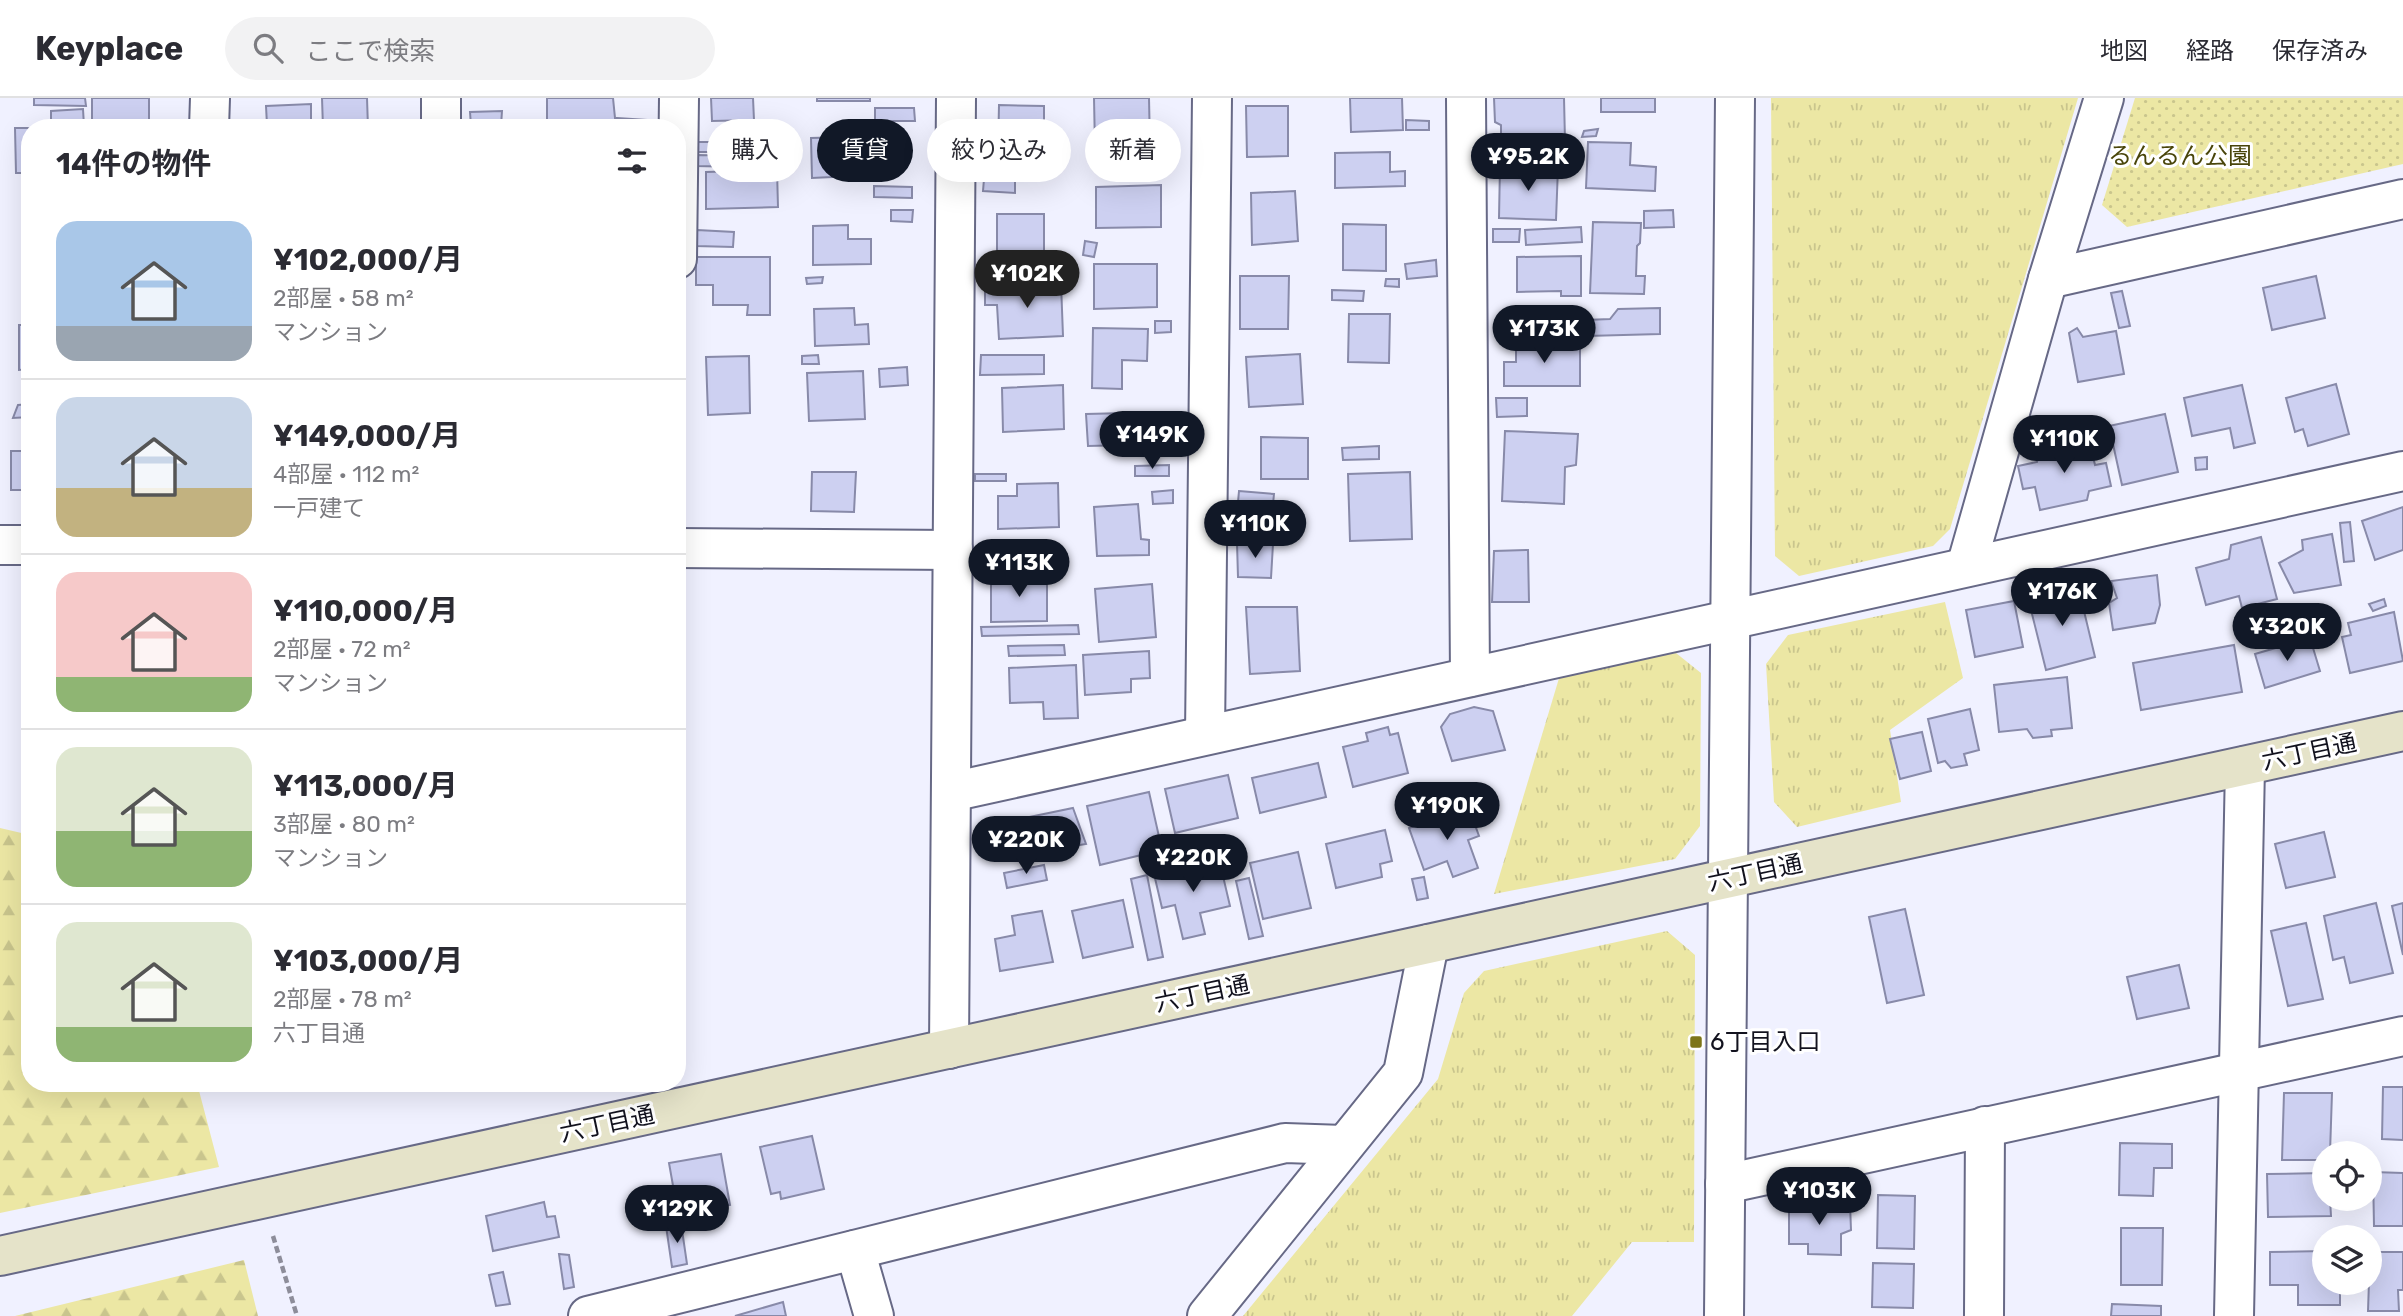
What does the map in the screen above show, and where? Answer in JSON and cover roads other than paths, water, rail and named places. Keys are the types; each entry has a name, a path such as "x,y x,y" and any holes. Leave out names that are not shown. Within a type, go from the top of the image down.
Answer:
{"street":[{"path":"209,119 210,98"},
{"path":"441,98 441,119"},
{"path":"679,98 679,119"},
{"path":"949,1049 956,98"},
{"path":"1205,735 1212,98"},
{"path":"1466,98 1470,677"},
{"path":"1724,1316 1735,98"},
{"path":"1965,567 2048,279 2104,98"},
{"path":"2048,279 2403,199"},
{"path":"951,792 2403,471"},
{"path":"0,545 21,545"},
{"path":"686,548 953,550"},
{"name":"六丁目通","path":"0,1256 2403,731"},
{"path":"2234,1316 2245,766"},
{"path":"1207,1316 1403,1073 1429,944"},
{"path":"1725,1184 2403,1036"},
{"path":"1984,1316 1985,1126"},
{"path":"588,1316 1285,1143 1344,1145"},
{"path":"855,1250 874,1316"}],"place":[{"name":"6丁目入口","path":"1696,1042"}],"park label":[{"name":"るんるん公園","path":"2180,156"}]}
